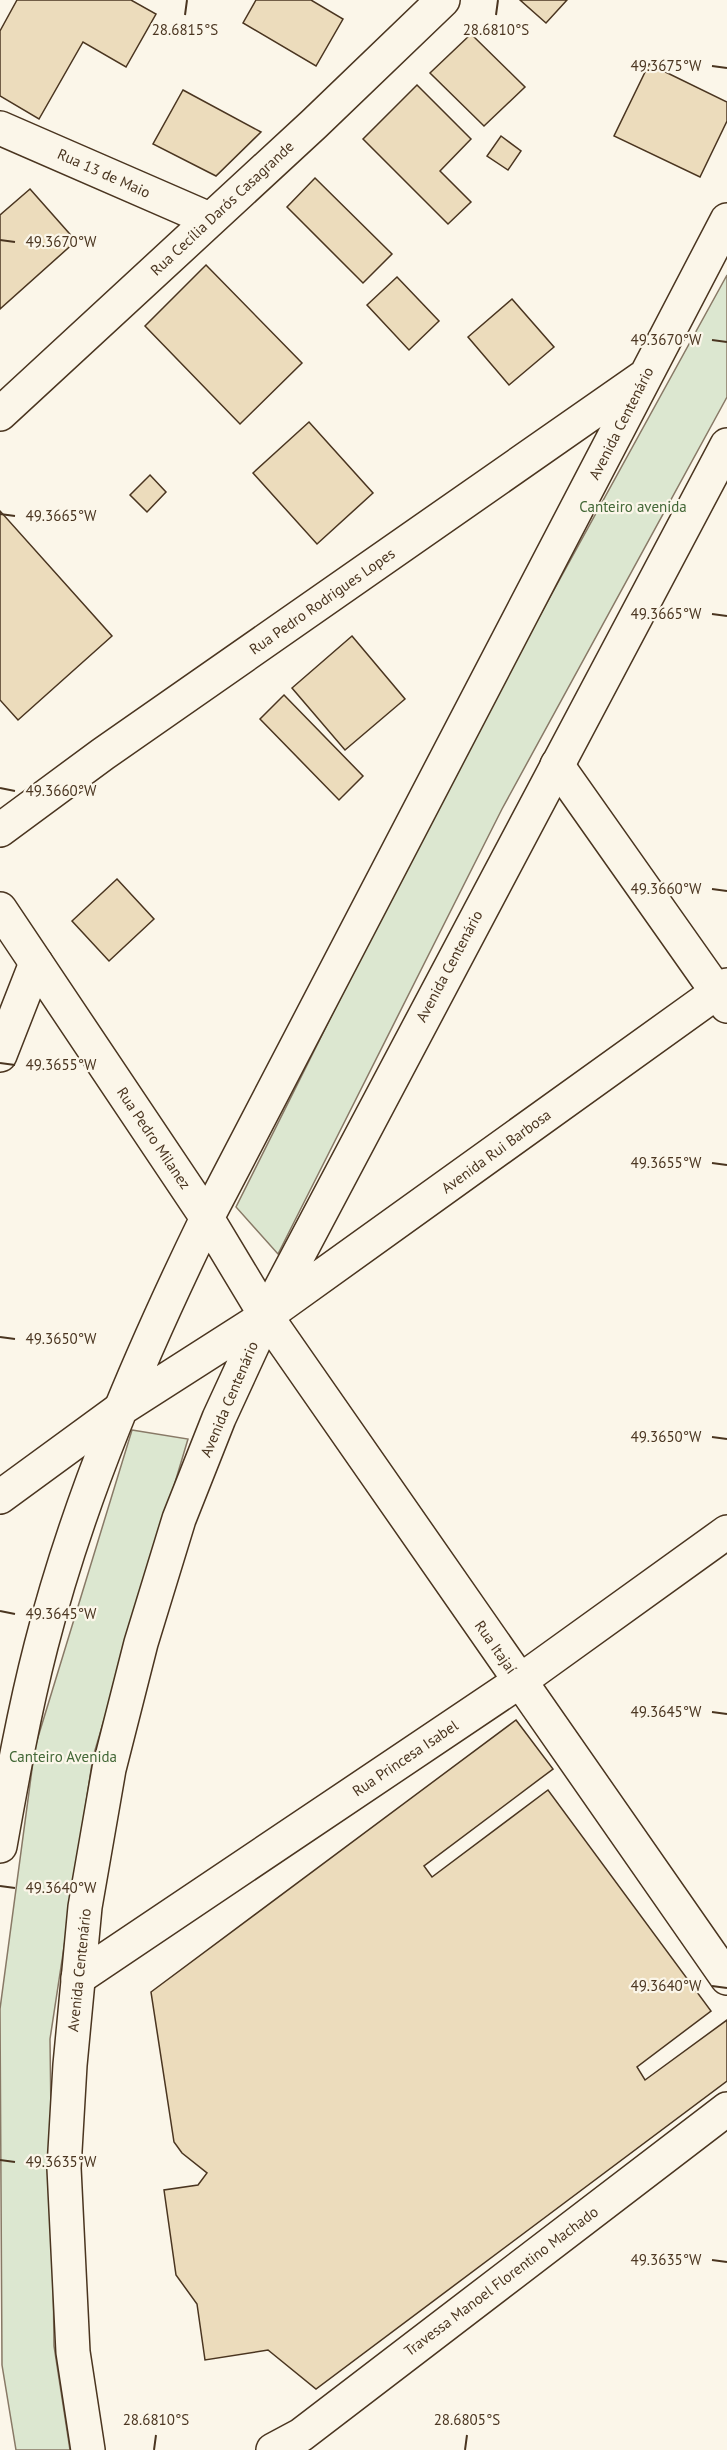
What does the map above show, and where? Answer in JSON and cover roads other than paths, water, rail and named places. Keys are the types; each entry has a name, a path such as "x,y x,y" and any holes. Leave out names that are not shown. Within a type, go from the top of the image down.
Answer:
{"main road":[{"name":"Rua Cecília Darós Casagrande","path":"0,414 443,0"},
{"name":"Rua 13 de Maio","path":"0,128 209,219"},
{"name":"Avenida Centenário","path":"0,1846 18,1742 41,1645 86,1499 119,1410 164,1308 207,1218 727,220"},
{"name":"Rua Pedro Rodrigues Lopes","path":"0,830 122,740 645,375"},
{"name":"Avenida Centenário","path":"88,2450 73,2352 64,2168 78,1978 85,1907 109,1769 141,1643 179,1519 219,1418 266,1316 727,445"},
{"path":"556,765 724,995"},
{"name":"Rua Pedro Milanez","path":"0,909 207,1218 266,1316"},
{"path":"0,1055 36,963"},
{"name":"Avenida Rui Barbosa","path":"0,1497 119,1410 266,1316 724,995"},
{"name":"Rua Itajaí","path":"266,1316 727,1978"},
{"name":"Rua Princesa Isabel","path":"78,1978 520,1681 727,1532"},
{"name":"Travessa Manoel Florentino Machado","path":"273,2450 305,2442 727,2109"}],"park label":[{"name":"Canteiro avenida","path":"633,506"},
{"name":"Canteiro Avenida","path":"63,1756"}]}
